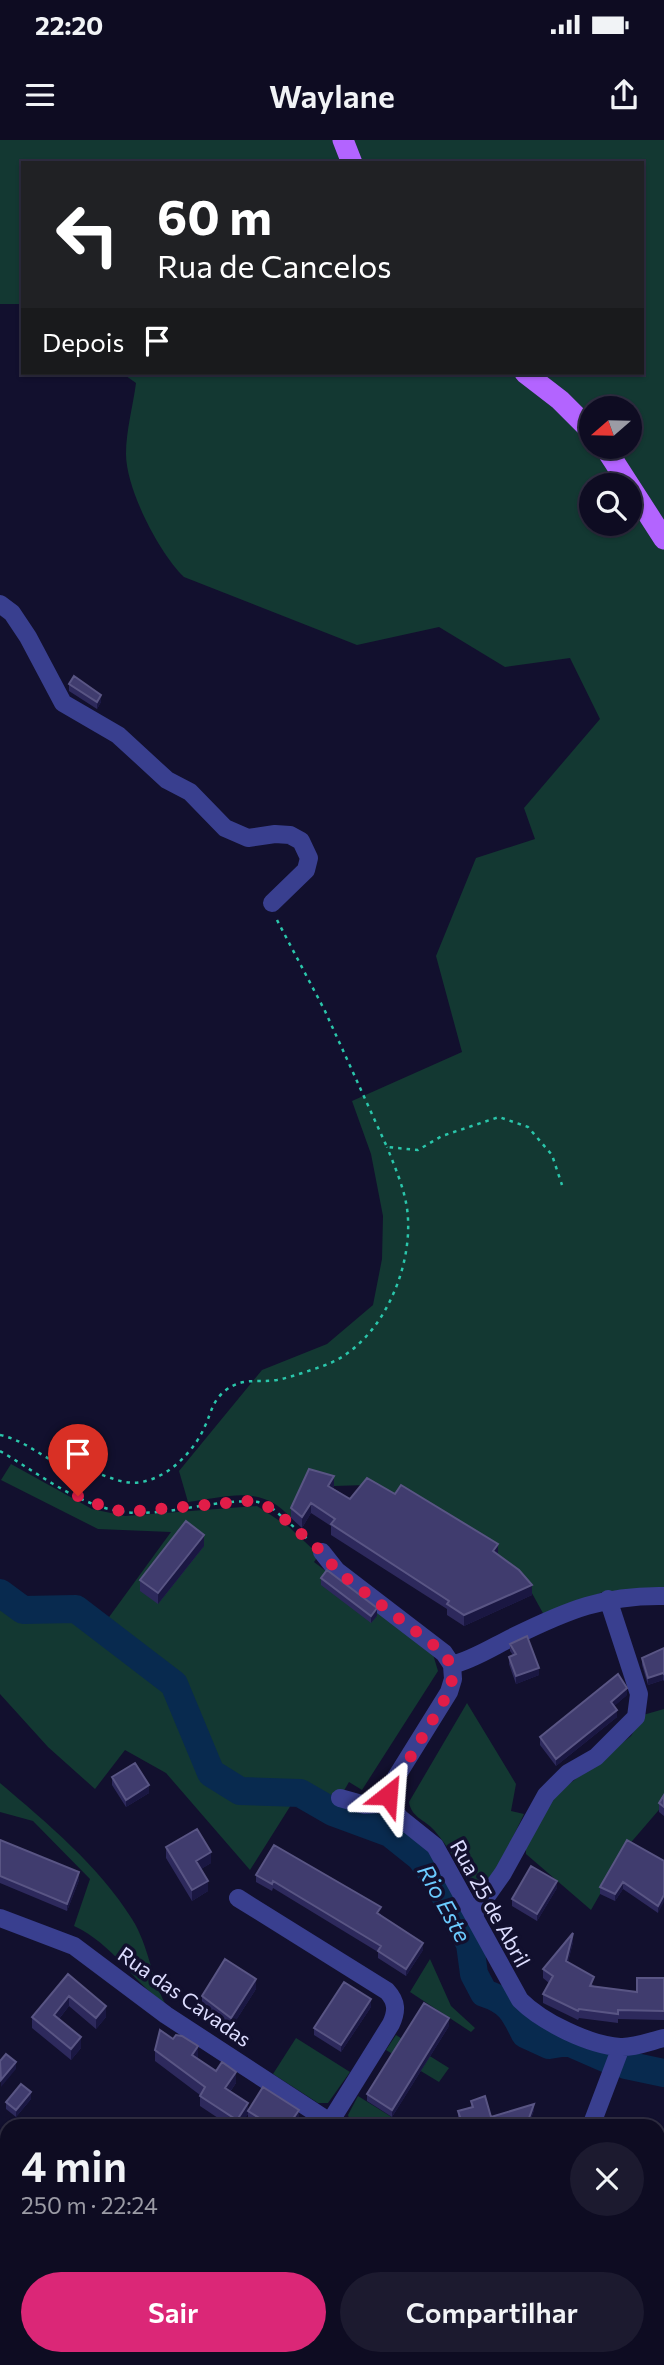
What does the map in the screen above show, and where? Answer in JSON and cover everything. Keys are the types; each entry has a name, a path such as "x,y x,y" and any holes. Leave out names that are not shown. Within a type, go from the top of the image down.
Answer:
{"main road":[{"path":"343,140 351,161"},
{"path":"528,375 579,419"},
{"path":"612,459 664,539"}],"street":[{"path":"0,604 12,612 28,637 63,703 118,735 167,780 190,792 225,828 248,838 275,834 290,835 301,841 309,858 306,870 272,903"},
{"path":"322,1552 337,1571 433,1643 452,1665 453,1679 449,1692 390,1787 389,1803 365,1805 340,1798"},
{"path":"452,1665 477,1656 542,1623 608,1599 664,1596"},
{"path":"474,1914 503,1873 546,1795 569,1773 596,1757 636,1717 639,1694 608,1599"},
{"name":"Rua 25 de Abril","path":"389,1803 400,1818 436,1846 509,1983 534,2014 586,2037 621,2047"},
{"path":"238,1898 393,1997 396,2006 391,2024 336,2119"},
{"name":"Rua das Cavadas","path":"0,1918 74,1946 166,2015 325,2119"},
{"path":"594,2119 621,2047 664,2038"}],"path":[{"path":"0,1435 25,1443 62,1465 88,1470 113,1481 149,1480 174,1466 191,1450 206,1423 211,1405 241,1381 275,1380 325,1365 354,1351 376,1322 397,1285 408,1219 402,1187 387,1147 325,1011 278,925 272,903"},
{"path":"387,1147 418,1150 442,1136 499,1117 528,1127 552,1155 562,1185"},
{"path":"0,1451 70,1492 109,1509 153,1512 258,1502 290,1521 322,1552"}],"green space":[{"path":"0,140 664,140 664,1591 603,1592 544,1615 522,1575 401,1495 366,1485 334,1486 291,1518 268,1500 244,1495 188,1502 179,1471 262,1370 327,1344 373,1305 382,1259 383,1216 371,1154 352,1101 462,1052 436,956 476,858 535,839 524,808 600,719 570,658 505,667 439,627 357,645 184,577 164,553 146,520 127,468 126,445 136,383 125,375 644,375 644,161 21,161 21,304 0,304"},
{"path":"11,1464 92,1509 125,1516 257,1506 289,1527 319,1555 314,1562 432,1651 438,1671 362,1790 349,1782 335,1806 301,1789 241,1783 215,1766 177,1679 104,1624 171,1532 98,1529 1,1480"},
{"path":"0,1599 19,1615 74,1615 170,1687 206,1774 238,1795 296,1797 250,1870 166,1773 125,1750 95,1789 48,1747 0,1694"},
{"path":"467,1703 516,1784 511,1811 524,1814 499,1866 477,1894 473,1894 434,1830 415,1815 409,1802"},
{"path":"664,1709 664,1804 627,1847 591,1910 526,1854 526,1846 546,1802 631,1736 643,1715"},
{"path":"0,1783 71,1846 119,1900 138,1929 166,2005 100,1943 74,1926 90,1879 33,1821 0,1812"},
{"path":"430,1959 451,2006 475,2028 471,2032 410,1992"},
{"path":"396,2035 449,2068 439,2082 386,2050"},
{"path":"296,2038 350,2072 328,2103 318,2103 273,2074"},
{"path":"358,2096 395,2119 349,2119 348,2115"}],"building":[{"path":"74,676 101,695 97,702 69,684"},
{"path":"309,1469 334,1476 328,1486 350,1499 367,1478 395,1494 401,1485 498,1544 493,1551 519,1570 532,1585 464,1615 447,1604 449,1601 331,1524 335,1519 311,1503 302,1517 291,1508"},
{"path":"186,1521 204,1535 158,1593 140,1580"},
{"path":"327,1570 377,1608 371,1616 321,1578"},
{"path":"527,1636 539,1668 516,1676 509,1657 516,1654 510,1644"},
{"path":"664,1648 664,1674 648,1678 642,1658"},
{"path":"618,1674 627,1688 611,1702 617,1710 556,1759 540,1737"},
{"path":"135,1763 149,1785 126,1800 112,1777"},
{"path":"197,1829 211,1852 196,1861 208,1881 192,1890 166,1847"},
{"path":"0,1840 79,1872 67,1904 0,1876"},
{"path":"627,1840 664,1861 664,1895 658,1906 623,1882 615,1894 600,1887"},
{"path":"274,1845 381,1907 377,1913 423,1943 406,1969 378,1951 381,1946 273,1881 272,1884 256,1875"},
{"path":"531,1866 557,1881 537,1914 512,1899"},
{"path":"573,1933 566,1961 594,1977 590,1986 637,1992 637,1978 664,1978 664,2011 618,2010 618,2014 578,2011 543,1994 553,1976 543,1969"},
{"path":"225,1959 256,1979 231,2018 202,1996"},
{"path":"68,1974 106,2006 96,2018 69,1996 54,2015 81,2037 71,2049 32,2017"},
{"path":"344,1982 371,1999 341,2045 314,2028"},
{"path":"424,2003 449,2018 392,2110 367,2094"},
{"path":"160,2030 173,2039 176,2035 182,2036 198,2046 192,2055 216,2071 222,2062 236,2072 225,2088 248,2103 238,2119 200,2096 205,2087 155,2050"},
{"path":"6,2054 16,2062 1,2080 0,2061"},
{"path":"21,2084 31,2092 16,2110 6,2102"},
{"path":"263,2087 299,2110 293,2119 261,2119 248,2111"},
{"path":"485,2096 491,2117 534,2104 529,2119 461,2119 458,2111 473,2107 471,2101"}],"waterway":[{"name":"Rio Este","path":"0,1593 23,1610 76,1609 174,1684 211,1773 240,1791 300,1793 333,1812 390,1833 420,1857 437,1880 470,1944 474,1974 484,1993 510,2008 525,2034 549,2045 568,2042 607,2059"},
{"name":"Rio Este","path":"626,2065 664,2073"}],"route":[{"path":"78,1496 109,1509 127,1512 153,1512 247,1501 272,1508 290,1521 322,1552 337,1571 444,1653 452,1665 453,1679 449,1692 390,1787 388,1795"}]}
